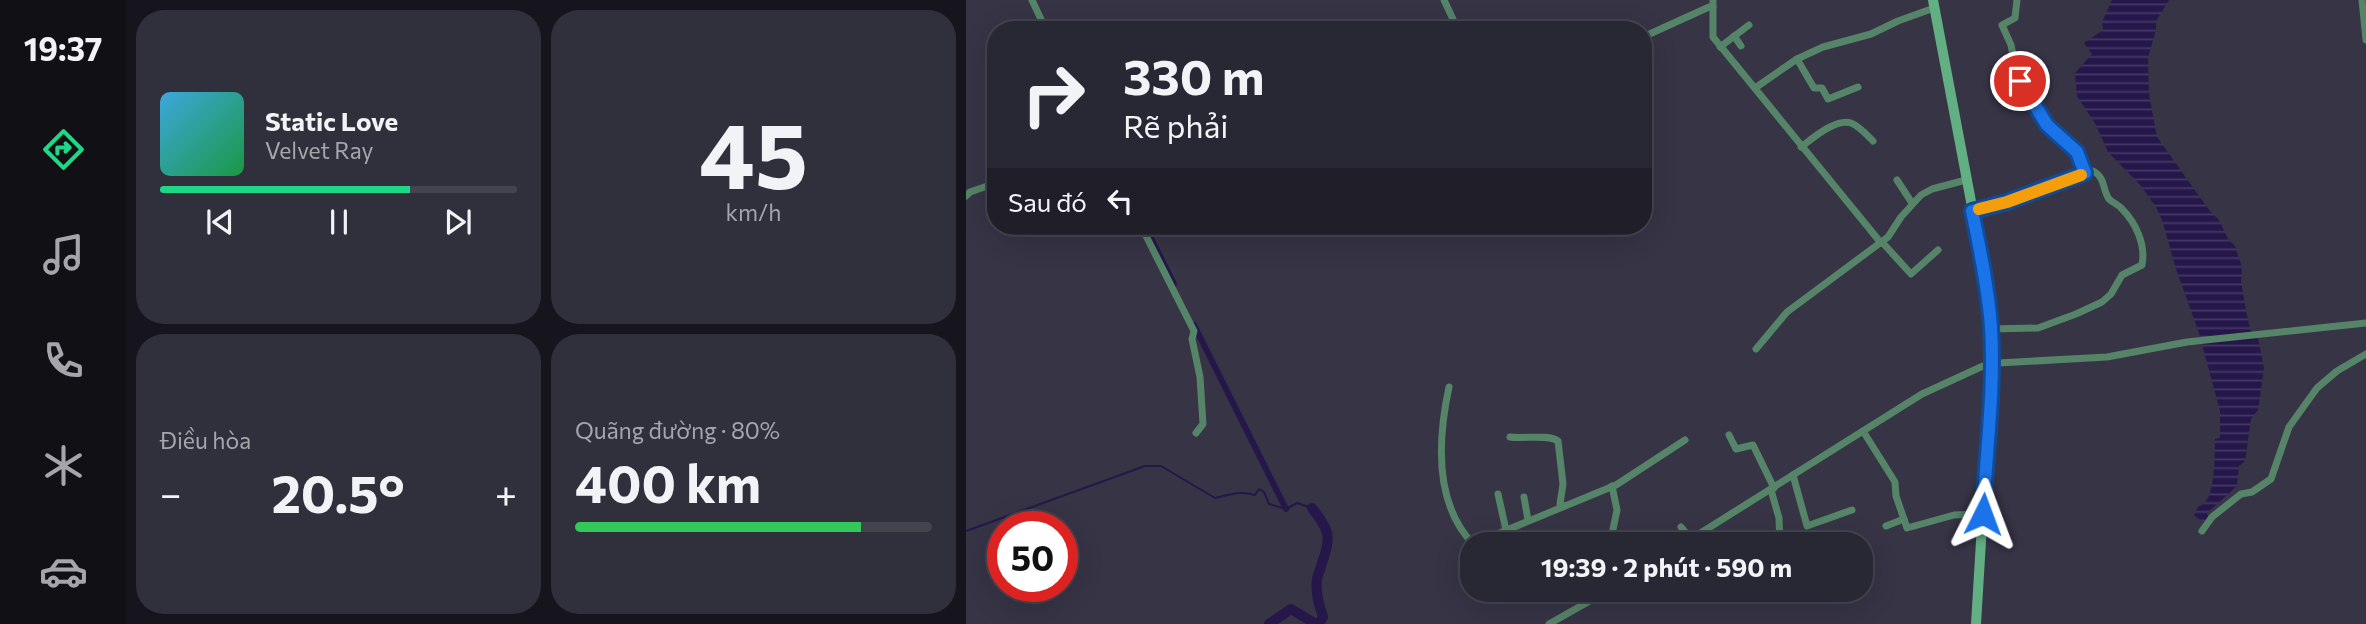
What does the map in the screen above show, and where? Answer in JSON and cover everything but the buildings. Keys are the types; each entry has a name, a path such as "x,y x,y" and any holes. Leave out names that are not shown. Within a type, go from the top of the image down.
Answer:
{"main road":[{"path":"1933,4 1987,289 1991,329 1976,624"}],"street":[{"path":"1032,0 1042,21"},
{"path":"1444,0 1454,21"},
{"path":"2017,0 2015,18 2002,25 2011,46 2020,81 2047,125 2077,152 2085,173"},
{"path":"2362,0 2366,40"},
{"path":"1652,33 1713,4"},
{"path":"1713,4 1713,37 1720,47 1881,242 1911,274 1938,250"},
{"path":"1755,88 1797,59 1828,45 1871,34 1933,4"},
{"path":"1720,47 1749,25"},
{"path":"1734,36 1741,46"},
{"path":"1797,59 1814,88 1822,88 1828,99 1858,87"},
{"path":"1801,147 1845,122 1856,126 1873,141"},
{"path":"1972,211 2007,202 2093,171 2103,180 2110,199 2123,209 2137,229 2143,255 2142,265 2122,275 2102,302 2038,328 1991,329"},
{"path":"1897,180 1912,203"},
{"path":"1756,349 1781,318 1801,300 1888,237 1912,203 1921,195 1966,180"},
{"path":"966,197 970,192 987,186"},
{"path":"1146,235 1194,331 1192,339 1200,377 1203,425 1196,433"},
{"path":"1704,532 1922,394 1991,364 2107,357 2187,342 2366,323"},
{"path":"2202,531 2212,517 2241,495 2252,492 2271,479 2289,427 2319,386 2366,354"},
{"path":"1448,387 1442,428 1442,474 1453,515 1464,535 1473,544 1612,486 1685,440"},
{"path":"1863,431 1895,482 1896,496 1907,528 1954,515 1983,521"},
{"path":"1729,435 1736,449 1753,445 1772,489 1780,532"},
{"path":"1510,437 1553,437 1558,441 1563,484 1560,504 1565,506"},
{"path":"1793,475 1807,526 1852,510"},
{"path":"1612,486 1617,510 1612,532"},
{"path":"1498,494 1506,530"},
{"path":"1524,497 1528,520"},
{"path":"1886,526 1904,519"},
{"path":"1681,527 1685,532"},
{"path":"1549,624 1588,602"}],"shaded area":[{"path":"2112,0 2169,0 2156,21 2148,58 2149,94 2157,137 2219,220 2228,239 2235,246 2242,267 2241,281 2246,311 2251,332 2258,338 2264,368 2258,410 2251,419 2245,461 2239,466 2237,486 2207,513 2208,517 2204,523 2194,515 2209,497 2215,439 2220,438 2220,411 2199,333 2156,207 2141,186 2108,152 2095,123 2077,96 2075,73 2092,54 2084,43 2103,30 2102,22"}],"waterway":[{"path":"1150,235 1174,284"},
{"path":"1194,325 1286,509"},
{"path":"966,531 1145,466 1161,466 1215,498 1240,493 1255,495 1259,489 1264,492 1269,504 1286,509 1297,503 1312,508"},
{"path":"1312,508 1322,522 1328,540 1317,579 1317,594 1323,617 1319,624"},
{"path":"1269,624 1291,609 1316,624"}],"slow traffic":[{"path":"1979,209 2007,202 2081,175"}],"route":[{"path":"1983,514 1991,329 1987,289 1972,211 2007,202 2085,173 2077,152 2047,125 2020,81"}]}
